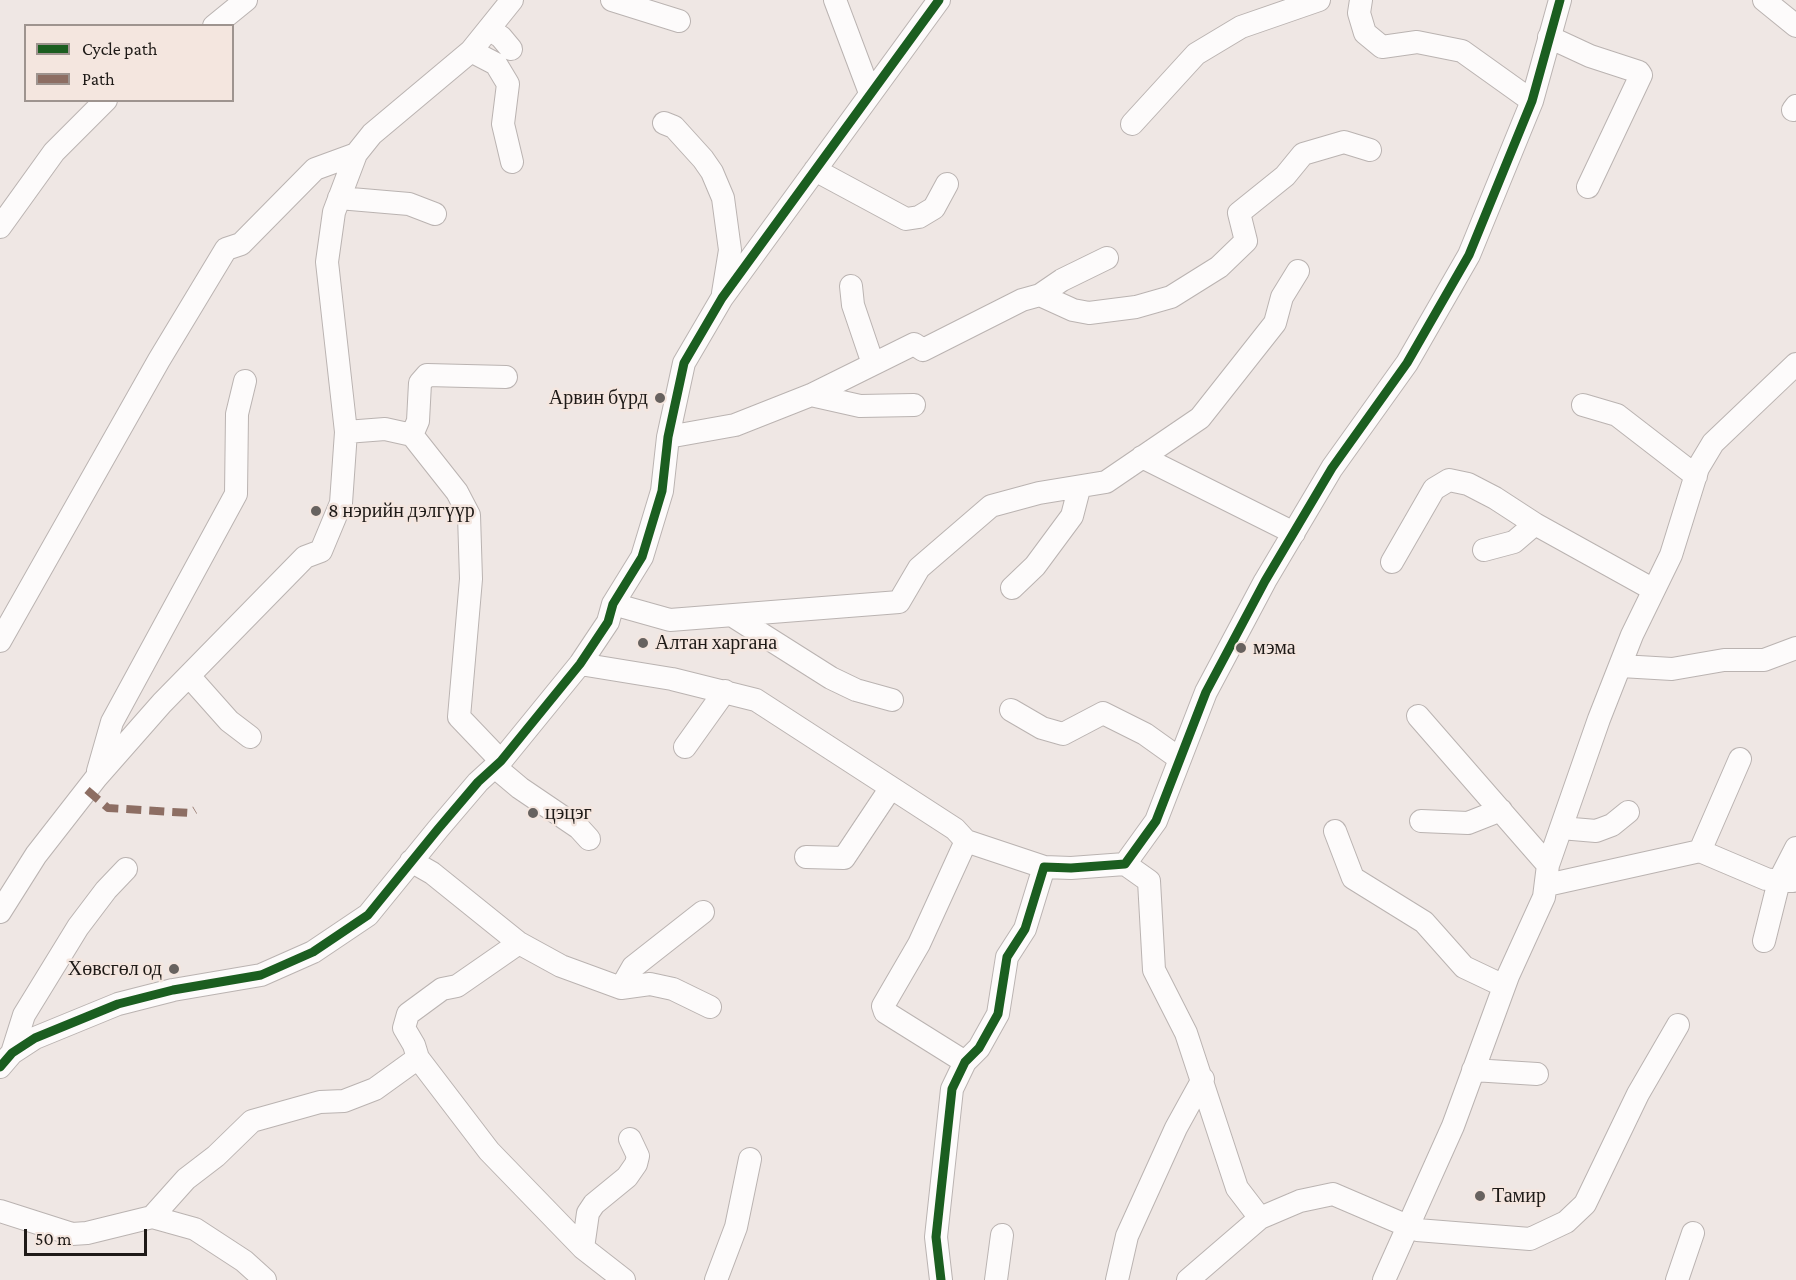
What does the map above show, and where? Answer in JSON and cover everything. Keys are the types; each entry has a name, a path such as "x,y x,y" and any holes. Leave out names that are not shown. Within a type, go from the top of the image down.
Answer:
{"street":[{"path":"216,24 246,0"},
{"path":"0,912 36,855 96,778 189,676 305,557 321,551 342,503 346,432 327,262 334,212 356,154 372,134 471,51 512,0"},
{"path":"612,0 679,21"},
{"path":"835,0 870,93"},
{"path":"1132,124 1196,54 1241,27 1319,0"},
{"path":"1361,0 1359,13 1365,33 1382,47 1417,42 1462,51 1532,101"},
{"path":"1125,864 1156,821 1206,692 1294,533 1332,468 1407,363 1469,255 1532,101 1560,0"},
{"path":"1764,0 1796,26"},
{"path":"6,1060 35,1038 118,1004 173,990 261,975 313,952 368,915 411,861 498,764 580,664 608,622 613,604 642,557 662,491 668,437 684,363 722,298 870,93 938,5"},
{"path":"490,30 501,37 511,49"},
{"path":"1549,37 1590,56 1639,72 1641,75 1588,188"},
{"path":"471,51 496,64 508,84 503,124 512,162"},
{"path":"0,226 54,152 104,102"},
{"path":"664,123 675,127 703,159 712,172 723,198 730,250 722,298"},
{"path":"1040,295 1073,310 1089,313 1136,307 1172,297 1219,267 1246,242 1239,213 1285,176 1303,154 1344,142 1370,150"},
{"path":"0,641 159,360 226,249 241,244 315,169 356,154"},
{"path":"815,170 906,219 919,217 934,208 947,184"},
{"path":"339,198 410,204 435,214"},
{"path":"668,437 735,424 811,395 914,344 923,350 953,337 1022,300 1040,295 1062,280 1107,258"},
{"path":"613,604 670,620 899,602 919,568 991,506 1039,494 1079,489 1106,482 1200,418 1275,323 1282,297 1298,271"},
{"path":"851,286 853,305 873,364"},
{"path":"1384,1280 1453,1126 1504,986 1548,875 1562,828 1621,666 1671,555 1696,476 1713,443 1796,364"},
{"path":"412,435 418,421 420,383 427,375 506,377"},
{"path":"96,778 112,722 236,494 237,414 245,381"},
{"path":"811,395 860,406 914,405"},
{"path":"1582,405 1617,415 1696,476"},
{"path":"346,432 385,429 412,435 457,492 470,515 471,579 459,717 520,788 579,828 589,839"},
{"path":"1142,458 1294,533"},
{"path":"1392,562 1434,489 1449,480 1468,484 1534,524 1654,590"},
{"path":"1012,588 1035,566 1072,516 1079,489"},
{"path":"1484,550 1514,542 1534,524"},
{"path":"733,616 831,678 856,690 892,700"},
{"path":"1621,666 1672,669 1724,660 1764,660 1796,648"},
{"path":"580,664 725,690 756,700 955,829 966,841 1044,867 1071,868 1125,864 1149,881 1154,970 1186,1033 1237,1188 1260,1218"},
{"path":"189,676 229,721 250,737"},
{"path":"685,747 725,690"},
{"path":"1011,710 1042,728 1063,734 1103,713 1144,734 1180,759"},
{"path":"1418,716 1501,810 1548,875"},
{"path":"1700,851 1740,759"},
{"path":"806,857 844,858 890,789"},
{"path":"1421,821 1468,823 1501,810"},
{"path":"1562,828 1596,831 1611,825 1628,812"},
{"path":"1335,831 1353,878 1424,922 1464,967 1504,986"},
{"path":"966,841 919,944 883,1006 885,1012 966,1062"},
{"path":"1764,941 1787,881 1796,848"},
{"path":"1548,875 1700,851 1766,879 1787,881"},
{"path":"411,861 432,873 519,943 561,966 621,988 650,984 673,989 710,1006"},
{"path":"941,1280 936,1236 952,1089 966,1062 979,1048 998,1014 1007,957 1025,929 1044,867"},
{"path":"6,1060 24,1015 78,927 106,890 126,869"},
{"path":"621,988 633,967 703,912"},
{"path":"519,943 457,986 442,989 408,1014 404,1028 414,1045 418,1058 489,1151 583,1248 624,1280"},
{"path":"1188,1280 1260,1218 1300,1201 1333,1194 1417,1230 1530,1239 1569,1218 1585,1204 1638,1094 1678,1025"},
{"path":"152,1217 186,1179 216,1156 252,1120 320,1102 344,1101 375,1089 418,1058"},
{"path":"1473,1070 1537,1074"},
{"path":"1118,1280 1126,1236 1176,1128 1203,1079"},
{"path":"583,1248 588,1213 594,1204 627,1177 636,1164 638,1156 630,1139"},
{"path":"716,1280 736,1227 750,1159"},
{"path":"0,1211 72,1234 87,1233 152,1217 195,1229 244,1261 265,1280"},
{"path":"1569,1218 1592,1214"},
{"path":"1677,1280 1693,1233"},
{"path":"996,1280 1002,1235"}],"marked path":[{"path":"87,790 108,808 190,813 195,810"}],"cycle path":[{"path":"0,1067 12,1053 35,1038 118,1004 173,990 261,975 313,952 368,915 478,782 501,761 580,664 608,622 613,604 642,557 662,491 668,437 684,363 722,298 939,0"},
{"path":"941,1280 936,1237 952,1089 965,1062 979,1048 998,1014 1007,957 1025,929 1044,867 1071,868 1125,864 1156,821 1206,692 1265,581 1332,468 1407,363 1469,255 1532,101 1560,0"}],"place":[{"name":"Арвин бүрд","path":"660,398"},
{"name":"8 нэрийн дэлгүүр","path":"316,511"},
{"name":"Алтан харгана","path":"643,643"},
{"name":"мэма","path":"1241,648"},
{"name":"цэцэг","path":"533,813"},
{"name":"Хөвсгөл од","path":"174,969"},
{"name":"Тамир","path":"1480,1196"}]}
